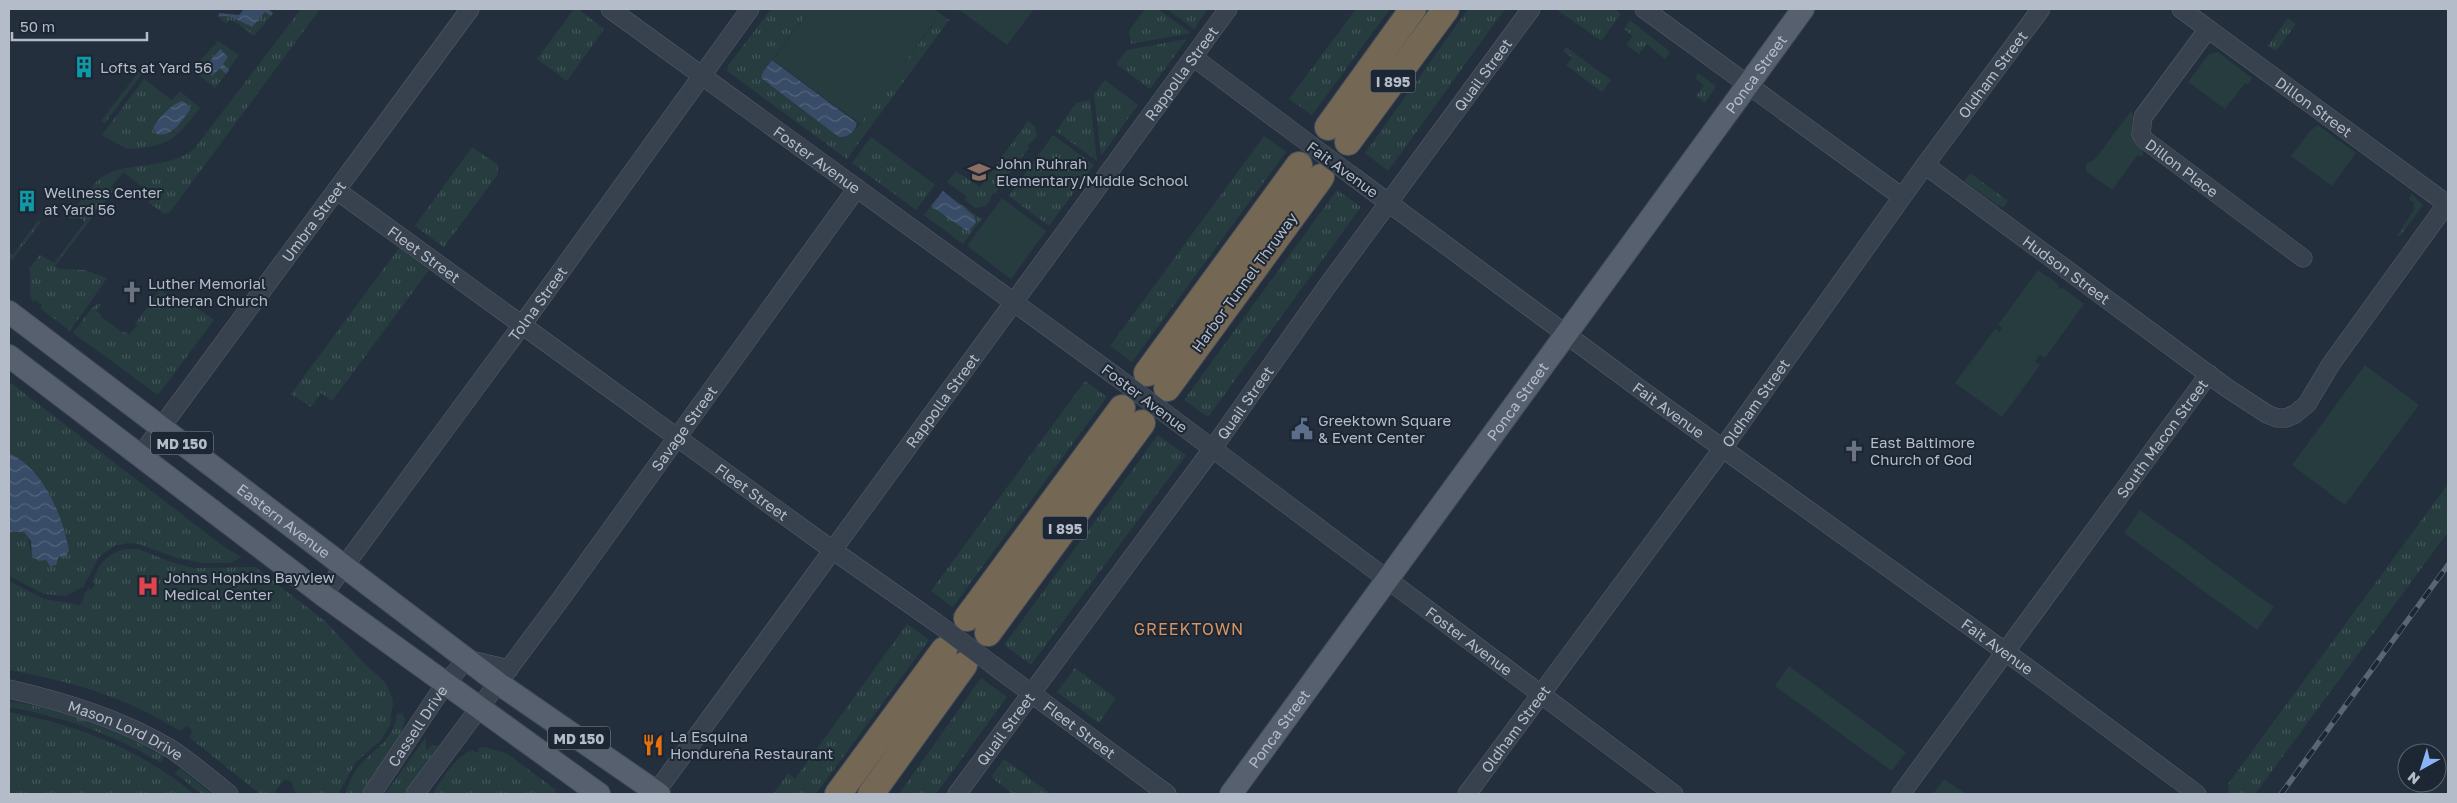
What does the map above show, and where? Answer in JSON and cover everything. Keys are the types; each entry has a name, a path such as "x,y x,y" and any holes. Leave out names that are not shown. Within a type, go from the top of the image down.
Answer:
{"highway":[{"name":"I 895","path":"1413,9 1338,134 1446,9"},
{"name":"Harbor Tunnel Thruway","path":"1299,165 1157,380 1321,178"},
{"name":"I 895","path":"978,626 1132,415"},
{"path":"838,794 954,658 871,794"}],"main road":[{"name":"Ponca Street","path":"1231,794 1565,333 1803,9"},
{"name":"Eastern Avenue","path":"9,312 467,659 503,676 658,793"},
{"name":"MD 150","path":"9,356 323,594 598,794"}],"street":[{"name":"Umbra Street","path":"140,456 470,9"},
{"name":"Foster Avenue","path":"610,9 1213,448 1386,580 1674,794"},
{"name":"Tolna Street","path":"323,594 522,326 750,9"},
{"name":"Rappolla Street","path":"658,793 831,549 1228,9"},
{"name":"Quail Street","path":"957,794 1213,448 1388,202 1531,9"},
{"path":"1644,9 1902,197"},
{"name":"Oldham Street","path":"1467,794 1723,448 1925,165 2041,9"},
{"name":"Dillon Street","path":"2181,9 2448,203"},
{"name":"Dillon Place","path":"2208,29 2143,118 2141,134 2145,140 2303,258"},
{"name":"Fait Avenue","path":"1193,57 1565,333 2006,652 2197,794"},
{"name":"Hudson Street","path":"1925,165 2208,374"},
{"name":"Savage Street","path":"478,708 857,188"},
{"name":"Fleet Street","path":"336,190 831,549 938,624 1167,794"},
{"name":"South Macon Street","path":"1901,794 2208,374 2266,414 2277,418 2286,418 2295,414 2307,404 2331,364 2448,203"},
{"name":"Cassell Drive","path":"372,794 445,684 467,659"},
{"name":"Mason Lord Drive","path":"9,689 58,700 117,721 171,749 229,794"},
{"path":"415,794 478,708"}],"green space":[{"path":"301,9 320,9 170,212 164,214 148,202 152,198 145,189 123,172 111,187 114,189 55,266 59,269 85,270 107,278 70,331 40,308 42,305 36,300 33,302 30,294 29,269 40,255 54,263 85,222 79,217 69,219 69,216 93,185 102,177 113,172 172,160 194,149"},
{"path":"574,9 578,9 604,29 567,81 537,59"},
{"path":"771,9 811,9 763,72 855,130 937,19 925,9 934,9 949,20 847,159 727,71 728,66"},
{"path":"811,9 925,9 937,18 860,124 773,60"},
{"path":"958,9 1034,9 1007,45"},
{"path":"1145,9 1158,9 1191,33 1131,44 1129,31"},
{"path":"1167,9 1208,9 1194,29"},
{"path":"1356,9 1390,9 1312,115 1289,99"},
{"path":"1468,9 1505,9 1388,171 1365,153"},
{"path":"1556,9 1615,9 1621,14 1601,41"},
{"path":"265,12 271,16 254,36 234,21 229,20 227,23 220,20 221,15 239,19 250,27"},
{"path":"2288,18 2296,24 2276,51 2268,46"},
{"path":"1630,20 1670,52 1665,59 1647,44 1639,54 1626,45 1633,36 1624,29"},
{"path":"1187,39 1150,89 1116,64 1127,50"},
{"path":"218,41 239,55 228,70 223,64 227,58 219,49 204,68 212,76 220,68 226,74 215,88 195,72 200,61"},
{"path":"1566,47 1611,80 1602,92 1566,65 1572,58 1563,51"},
{"path":"2218,52 2252,78 2248,85 2245,83 2225,109 2188,82 2209,54"},
{"path":"141,69 144,71 105,123 101,121"},
{"path":"1698,73 1716,86 1705,103 1696,96 1704,85 1695,78"},
{"path":"144,79 172,100 180,91 200,108 177,134 153,146 127,149 102,135","holes":["182,101 172,131 162,135 160,119 178,102"]},
{"path":"1105,80 1138,105 1101,156 1094,94"},
{"path":"1090,100 1097,161 1056,131 1076,103"},
{"path":"2131,111 2133,117 2132,131 2141,147 2143,156 2137,156 2112,190 2086,171 2086,164 2095,159"},
{"path":"1028,121 1035,126 1037,137 1027,146 1029,148 1020,160 1018,159 1014,164 1016,165 1001,183 995,194 993,193 986,206 975,208 965,200 967,197 947,182 956,171 980,187"},
{"path":"2318,125 2356,153 2332,186 2291,156 2310,131"},
{"path":"1053,135 1094,165 1049,226 1009,196"},
{"path":"1264,136 1286,152 1132,362 1110,346"},
{"path":"871,137 935,185 916,210 852,163"},
{"path":"472,147 498,165 498,174 444,247 415,226"},
{"path":"1970,173 2008,201 2004,207 1999,206 1964,181"},
{"path":"1337,190 1361,207 1208,417 1184,400"},
{"path":"2412,194 2423,205 2400,236 2397,236 2415,208 2413,206 2414,203 2409,199"},
{"path":"1002,198 1046,231 1011,279 967,246"},
{"path":"954,199 982,219 963,244 924,215 931,206 968,231 976,220"},
{"path":"38,220 41,222 12,260 9,259 9,252 13,255"},
{"path":"399,248 429,270 332,401 321,393 311,407 291,394"},
{"path":"2038,270 2058,284 2059,289 2063,288 2084,304 2045,358 2040,355 2035,361 2040,365 2002,417 1955,383 1995,329 2000,332 2002,328 1998,325"},
{"path":"160,289 173,299 178,295 214,320 158,395 73,333 92,308 99,303 101,304 96,311 101,314 100,316 123,333 124,331 129,335"},
{"path":"2365,365 2419,405 2345,505 2292,465"},
{"path":"1085,381 1107,397 953,607 951,606 931,591"},
{"path":"11,383 223,546 241,557 231,563 202,563 177,558 139,544 128,543 114,546 99,557 83,587 65,596 44,594 9,576 9,532 24,532 28,535 30,550 41,561 46,559 51,566 57,562 68,541 47,491 31,469 9,453 9,385"},
{"path":"1158,435 1186,455 1031,665 1004,645"},
{"path":"2448,484 2448,532 2255,794 2229,794 2228,784"},
{"path":"2140,510 2274,607 2257,630 2124,533"},
{"path":"124,549 138,549 171,562 194,568 255,567 325,621 365,664 385,682 393,700 390,725 381,740 356,762 338,794 296,794 291,781 284,780 273,794 260,794 190,738 192,730 187,726 180,731 118,699 77,685 9,670 9,581 44,599 80,605 87,590 89,588 91,590 95,584 93,582 100,565 112,554"},
{"path":"907,624 929,640 816,794 773,794 788,773 795,779"},
{"path":"1789,666 1906,752 1892,771 1775,686"},
{"path":"1075,668 1116,698 1099,723 1057,692"},
{"path":"981,678 1007,697 936,794 899,794"},
{"path":"9,701 70,715 126,737 164,757 161,763 125,743 69,721 9,707"},
{"path":"9,712 59,724 107,741 152,764 194,794 9,794"},
{"path":"402,713 405,719 401,735 362,794 345,794 357,769 388,737 392,731 397,714"},
{"path":"426,737 426,751 432,745 438,746 404,794 385,794"},
{"path":"483,747 506,753 556,790 553,794 433,794 445,775 461,757 473,750 475,753 478,752 479,748"},
{"path":"1004,759 1051,794 1013,794 991,777"},
{"path":"180,768 212,794 201,794 175,773"},
{"path":"1944,779 1966,794 1933,794"}],"water":[{"path":"244,9 268,9 273,13 271,16 265,12 252,27 231,17 218,17 219,13 239,15"},
{"path":"220,49 228,57 223,64 229,70 226,74 220,68 212,76 204,68"},
{"path":"772,60 857,123 853,131 848,135 839,137 761,78"},
{"path":"182,101 190,107 184,119 172,131 162,135 157,134 153,129 161,117 170,108"},
{"path":"943,191 974,216 976,223 968,231 931,206"},
{"path":"9,453 21,460 32,470 49,494 56,508 69,551 64,558 59,556 56,565 50,566 46,560 39,561 32,556 31,541 24,532 9,532"}],"railway":[{"path":"2281,794 2448,565"}],"place":[{"name":"Lofts at Yard 56","path":"84,67"},
{"name":"John Ruhrah Elementary/Middle School","path":"979,172"},
{"name":"Wellness Center at Yard 56","path":"27,201"},
{"name":"Luther Memorial Lutheran Church","path":"132,292"},
{"name":"Greektown Square & Event Center","path":"1302,429"},
{"name":"East Baltimore Church of God","path":"1854,451"},
{"name":"Johns Hopkins Bayview Medical Center","path":"148,586"},
{"name":"La Esquina Hondureña Restaurant","path":"653,745"}],"district":[{"name":"GREEKTOWN","path":"1189,629"}]}
